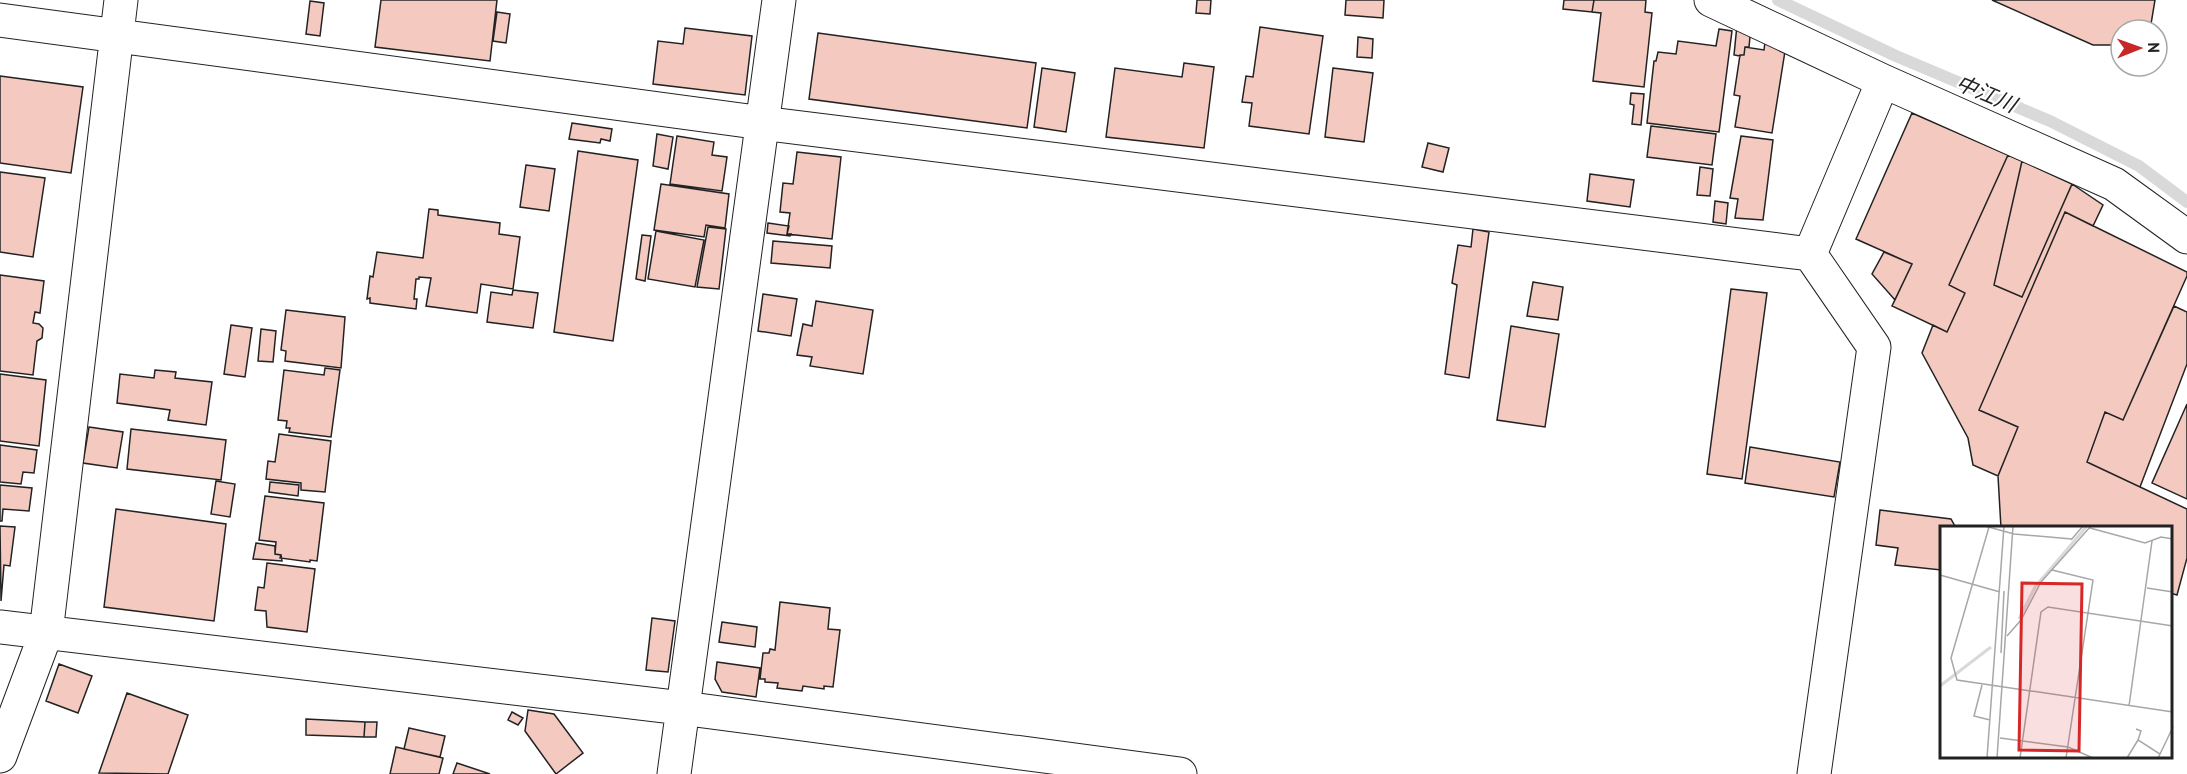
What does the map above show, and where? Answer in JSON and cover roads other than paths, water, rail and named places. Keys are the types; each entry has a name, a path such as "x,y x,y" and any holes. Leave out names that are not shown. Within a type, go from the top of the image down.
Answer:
{"street":[{"path":"0,756 46,633 121,0"},
{"path":"674,774 779,0"},
{"path":"1711,0 1883,81 2114,184 2187,237"},
{"path":"0,20 762,123 1810,254 1874,347 1814,774"},
{"path":"1810,254 1883,81"},
{"path":"0,627 682,708 1180,774"}],"waterway":[{"name":"中江川","path":"1778,0 1896,56 2050,121 2139,166 2187,202"}]}
